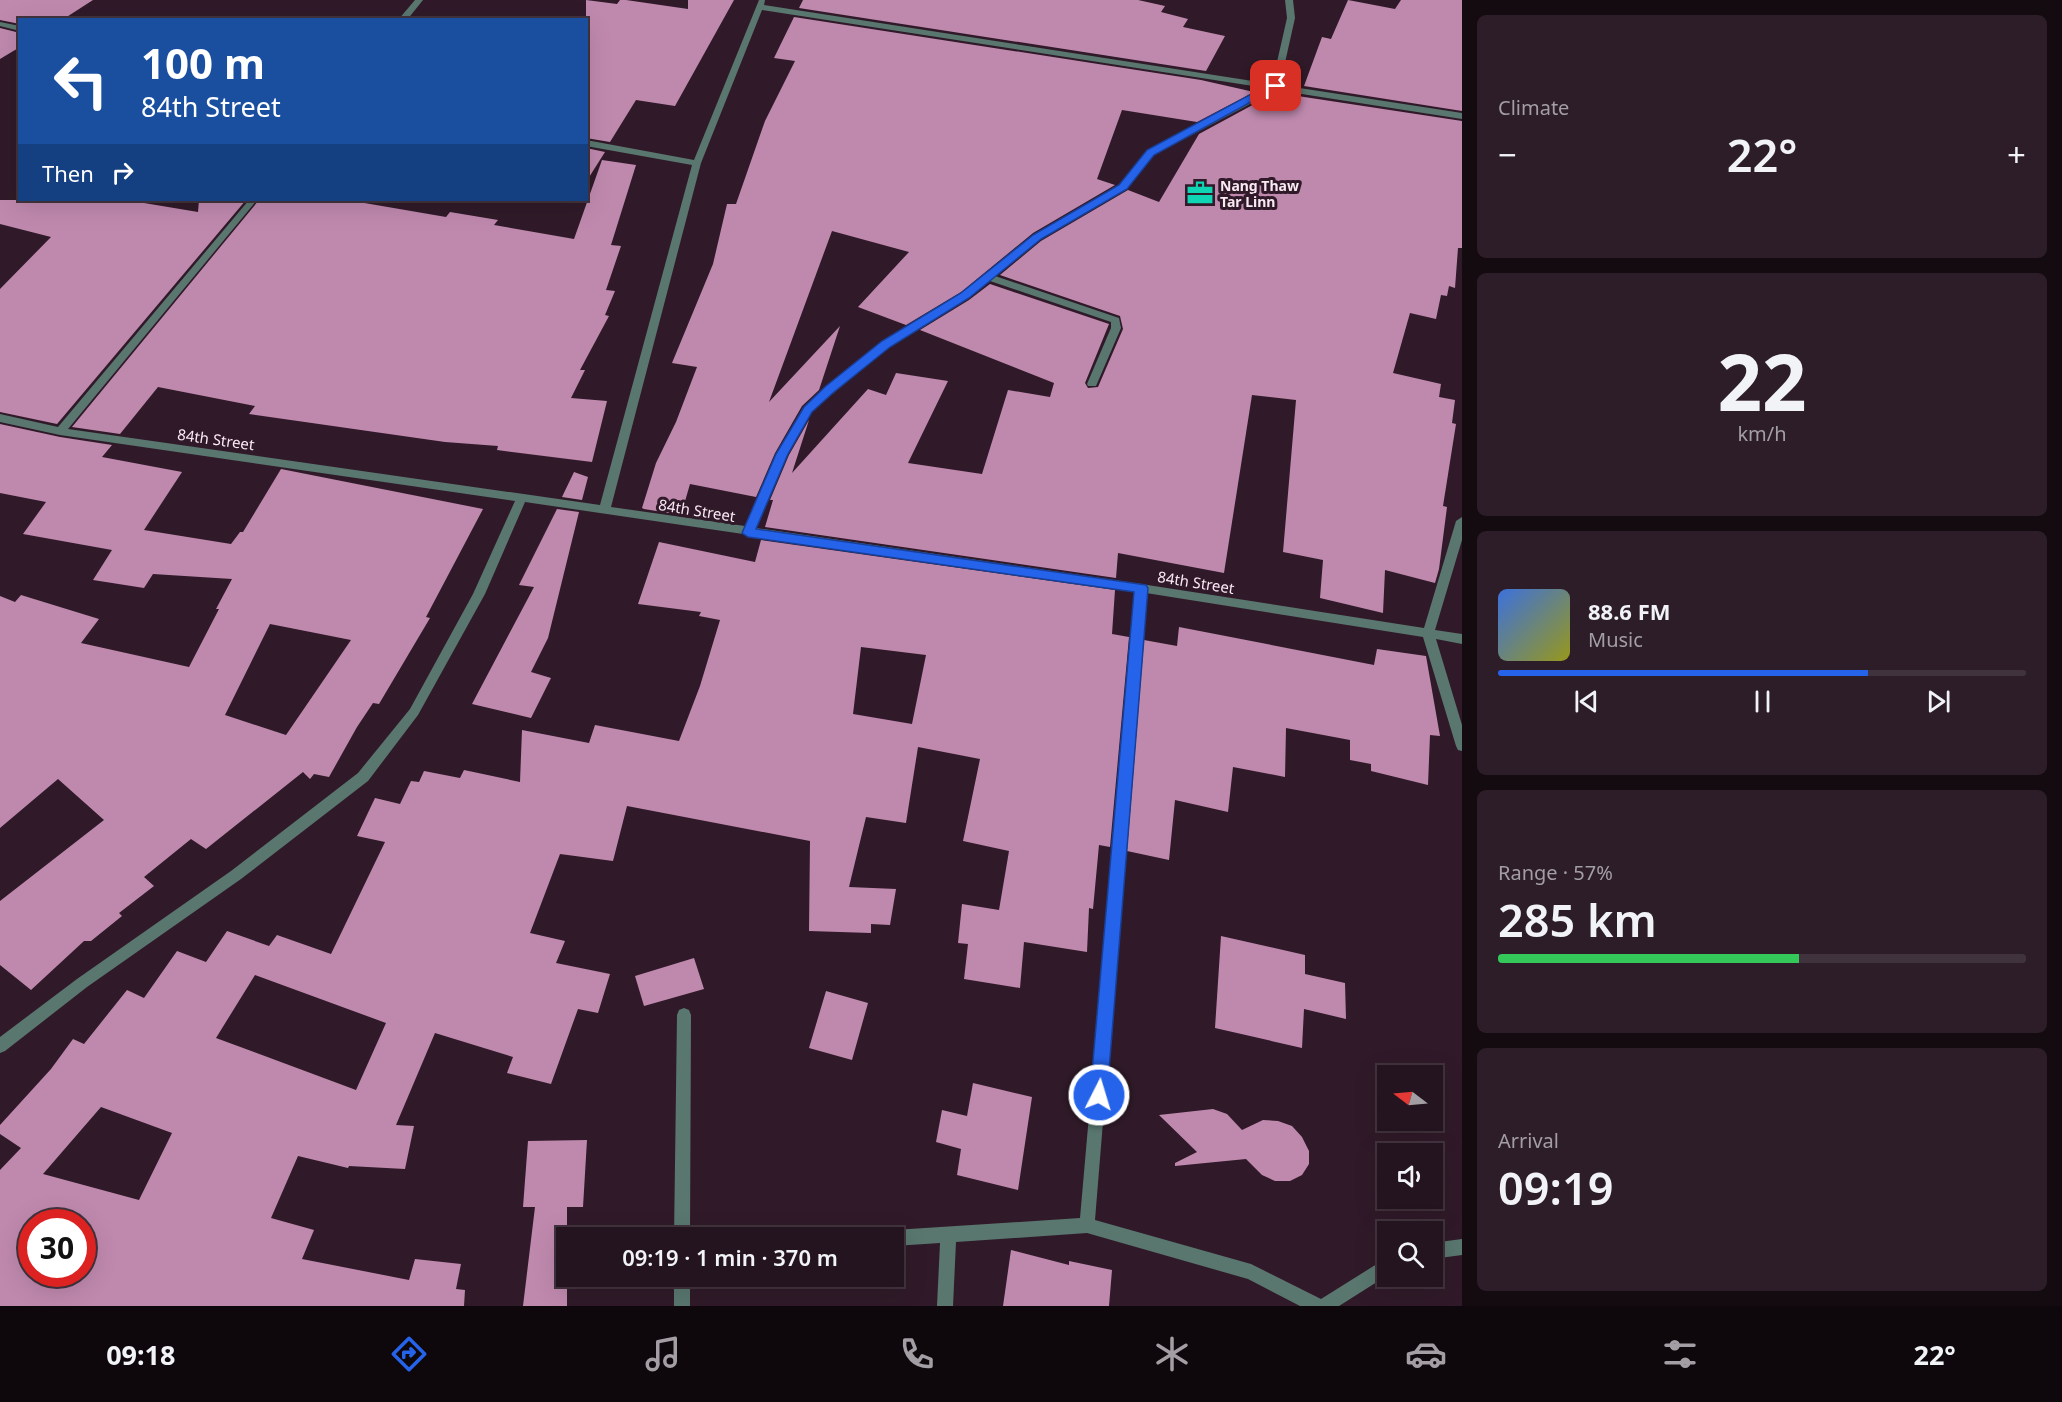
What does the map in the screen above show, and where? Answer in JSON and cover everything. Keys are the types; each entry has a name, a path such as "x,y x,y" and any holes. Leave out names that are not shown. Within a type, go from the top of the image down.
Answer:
{"street":[{"path":"404,18 418,0"},
{"path":"748,533 782,454 808,409 886,344 965,296 1058,223 1123,187 1151,153 1276,86 1291,18 1289,0"},
{"path":"604,511 697,163 761,3 1462,116"},
{"path":"0,24 18,28"},
{"path":"588,143 697,163"},
{"path":"60,431 252,201"},
{"path":"989,277 1116,320 1116,328 1092,384"},
{"name":"84th Street","path":"0,418 60,431 748,533 1141,588 1462,639"},
{"path":"0,1046 82,983 236,875 363,777 414,712 479,594 521,499"},
{"path":"1462,521 1428,634 1462,746"},
{"path":"1087,1225 1141,588"},
{"path":"682,1227 684,1015"},
{"path":"904,1237 1087,1225 1251,1272 1317,1306"},
{"path":"945,1306 948,1234"},
{"path":"1443,1250 1462,1247"},
{"path":"1325,1306 1377,1272"},
{"path":"682,1287 682,1306"}],"building":[{"path":"0,0 93,0 65,18 18,18 18,24 0,20"},
{"path":"586,0 617,4 620,0 626,0 688,9 688,0 734,0 675,106 636,100 610,142 588,138 588,18 586,18"},
{"path":"803,0 1138,0 1165,6 1161,12 1188,19 1183,27 1225,36 1206,71 799,8"},
{"path":"1348,0 1395,9 1401,0 1462,0 1462,111 1304,86 1322,37 1331,39"},
{"path":"794,17 1201,80 1254,92 1197,122 1122,110 1097,179 1115,185 1033,233 961,292 906,325 858,307 909,252 832,231 769,402 840,326 819,390 802,406 775,453 756,497 690,484 681,515 644,509 642,508 656,463 676,422 697,367 672,363 713,264 727,204 736,204 765,121 795,61 774,58"},
{"path":"0,28 18,32 18,48 0,59"},
{"path":"1278,93 1462,121 1462,248 1458,248 1455,288 1449,286 1447,296 1441,295 1436,319 1410,313 1393,373 1441,384 1439,397 1455,400 1452,423 1456,424 1443,506 1447,507 1435,583 1385,570 1383,613 1320,598 1323,560 1283,552 1296,400 1252,395 1224,573 1118,553 1116,578 765,527 773,500 770,500 789,455 809,420 792,473 868,389 886,395 896,373 948,381 908,463 982,474 1008,390 1050,397 1054,383 920,330 969,300 990,284 1109,324 1085,383 1088,388 1098,387 1123,329 1120,316 1000,275 1041,241 1128,190 1159,202 1199,134"},
{"path":"588,148 605,152 588,179"},
{"path":"602,160 636,165 611,245 621,246 606,290 615,291 605,315 609,316 580,370 585,370 571,398 607,401 592,462 497,450 498,446 445,442 249,414 255,406 158,387 120,434 72,427 258,201 353,201 446,217 450,212 498,220 494,225 574,239"},
{"path":"0,200 132,201 198,212 199,201 245,201 57,424 0,412 0,289 51,237 0,224"},
{"path":"0,424 112,445 102,457 182,472 144,530 231,544 240,532 243,532 281,469 483,509 426,617 430,618 379,704 373,703 357,727 329,777 314,774 310,779 303,772 206,849 191,839 144,877 154,886 119,913 122,916 91,941 84,941 31,990 0,965 0,901 104,820 58,779 0,828 0,596 15,602 21,595 99,619 81,643 189,667 232,579 153,574 144,588 93,580 112,550 23,534 46,502 0,493","holes":["270,624 351,640 286,735 225,715"]},
{"path":"574,472 588,477 582,500 562,497"},
{"path":"557,509 579,512 548,638 531,672 551,678 531,718 472,704 534,587 519,585"},
{"path":"761,540 1115,590 1112,634 1129,637 1110,847 1099,845 1093,909 1089,908 1087,952 1024,942 1020,988 964,979 968,944 958,943 962,904 999,910 1009,851 963,841 980,759 918,747 906,823 866,817 849,887 896,889 890,925 871,924 871,933 809,931 810,841 627,806 613,861 560,854 530,933 565,941 556,963 610,974 598,1013 578,1009 551,1084 507,1073 513,1057 435,1033 396,1125 414,1126 405,1169 349,1166 348,1168 298,1156 271,1218 314,1230 302,1259 409,1280 415,1259 461,1264 456,1289 465,1290 464,1306 0,1306 0,1170 21,1148 0,1134 0,1125 51,1069 73,1039 84,1044 127,990 144,998 177,951 206,962 227,931 269,946 277,935 331,954 385,842 357,836 375,798 400,804 411,781 419,782 424,771 460,778 464,770 520,782 522,730 589,743 595,725 679,741 700,686 720,620 699,616 701,612 638,604 659,542 755,562","holes":["861,647 926,655 912,724 853,714","255,975 386,1023 356,1090 216,1038","101,1107 172,1133 139,1200 43,1174"]},
{"path":"1179,627 1374,665 1377,649 1426,656 1440,736 1430,735 1428,785 1371,771 1371,764 1350,760 1350,740 1286,728 1285,777 1233,767 1228,812 1175,800 1169,860 1127,851 1144,640 1177,646"},
{"path":"1221,936 1305,955 1305,974 1345,983 1346,1019 1304,1009 1302,1048 1215,1028"},
{"path":"694,958 704,989 644,1006 635,976"},
{"path":"826,991 868,1003 852,1060 809,1048"},
{"path":"973,1083 1032,1097 1018,1190 957,1175 961,1149 936,1142 942,1110 967,1116"},
{"path":"1213,1109 1227,1114 1242,1130 1263,1120 1278,1121 1292,1126 1302,1137 1309,1151 1309,1164 1302,1175 1290,1181 1275,1181 1262,1175 1246,1159 1175,1166 1175,1163 1197,1152 1159,1115"},
{"path":"587,1140 583,1207 567,1207 567,1227 556,1227 556,1287 567,1287 567,1306 523,1306 535,1207 523,1207 528,1141"},
{"path":"1011,1250 1069,1265 1069,1261 1112,1270 1109,1306 1003,1306"}],"place":[{"name":"Nang Thaw Tar Linn","path":"1200,193"}],"route":[{"path":"1099,1095 1141,588 748,533 782,454 808,409 830,389 886,344 922,320 965,296 1037,237 1123,187 1142,160 1151,153 1276,86"}]}
